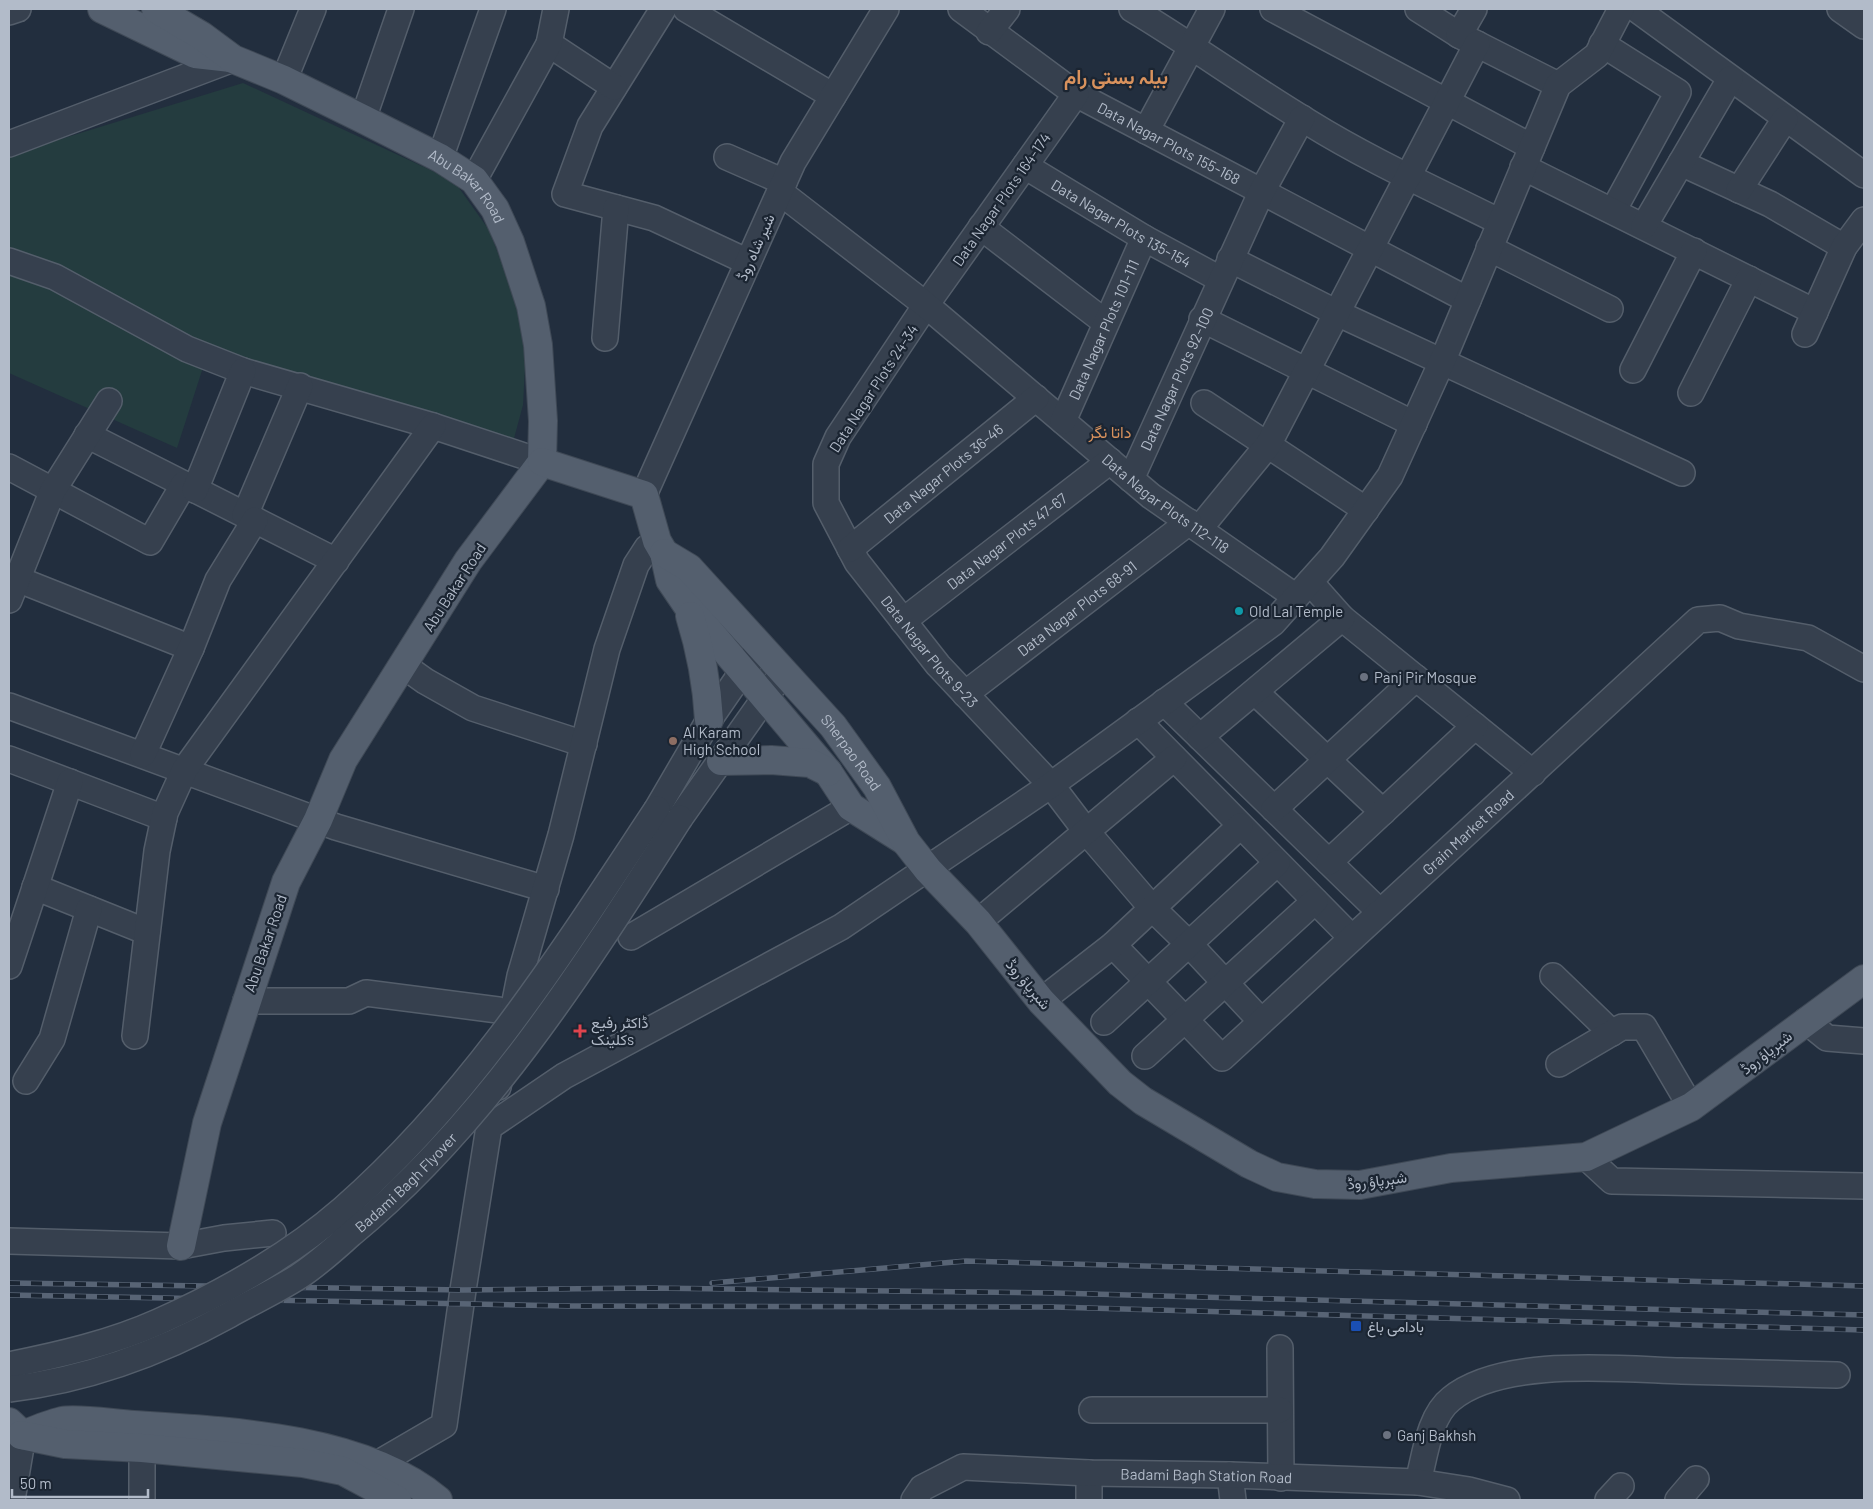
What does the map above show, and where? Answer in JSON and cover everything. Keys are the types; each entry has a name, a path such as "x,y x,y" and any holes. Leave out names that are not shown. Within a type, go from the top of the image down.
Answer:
{"main road":[{"name":"Abu Bakar Road","path":"102,9 195,54 233,58"},
{"name":"Abu Bakar Road","path":"163,10 233,58 363,118 440,158 474,180 495,209 510,242 531,306 538,345 543,421 542,462 468,560 404,666 343,760 318,820 286,882 207,1123 181,1246"},
{"path":"542,462 644,495 670,580 687,605 702,655 707,682 709,720"},
{"name":"Sherpao Road","path":"660,547 689,568 832,726 877,787 906,842 928,870"},
{"name":"Sherpao Road","path":"687,605 828,772 851,807 906,842"},
{"path":"721,761 771,760 810,763 828,772"},
{"name":"شېرپاؤ روڈ","path":"928,870 978,922 1041,1001 1120,1084 1143,1101 1249,1164 1277,1177 1315,1184 1360,1185 1452,1168 1586,1157 1691,1107 1864,979"},
{"path":"13,1430 63,1421 186,1427 311,1444 377,1464 424,1489 438,1500"},
{"path":"13,1430 65,1444 142,1448 303,1463 343,1471 398,1500"}],"street":[{"path":"9,12 18,9"},
{"path":"284,80 313,9"},
{"path":"363,118 401,9"},
{"path":"440,158 493,9"},
{"path":"474,180 549,44 556,9"},
{"path":"643,9 630,30 644,40"},
{"path":"663,9 590,126 564,194 654,218 748,262"},
{"path":"686,9 833,96"},
{"name":"شیر شاہ روڈ","path":"644,495 793,162 886,9"},
{"name":"Data Nagar Plots 155-168","path":"961,9 989,32 1076,94 1468,300"},
{"path":"989,32 1007,9"},
{"path":"1132,9 1192,45 1302,118 1408,176 1500,222"},
{"path":"1146,131 1212,9"},
{"path":"1273,9 1447,101 1528,157 1613,211 1749,279 1810,323 1844,247 1864,220"},
{"path":"1418,9 1468,40 1558,85"},
{"name":"Data Nagar Plots 68-91","path":"965,694 1194,526 1268,445 1447,101 1468,40 1474,9"},
{"path":"1840,9 1864,26"},
{"path":"490,1127 564,1076 841,927 928,870 1051,785 1273,623 1332,557 1390,476 1442,361 1558,85 1597,55 1618,11 1730,79 1863,172"},
{"path":"549,44 614,87"},
{"path":"1602,44 1678,92 1613,211"},
{"path":"9,144 233,58"},
{"path":"1644,226 1730,79"},
{"name":"Data Nagar Plots 164-174","path":"926,305 1076,94"},
{"name":"Data Nagar Plots 92-100","path":"1131,479 1261,192 1302,118"},
{"path":"1739,190 1786,119"},
{"name":"Data Nagar Plots 112-118","path":"727,156 782,187 926,305 1152,496 1194,526 1303,589 1342,618 1533,773"},
{"path":"1681,163 1770,204 1844,247"},
{"name":"Data Nagar Plots 135-154","path":"1025,166 1144,238 1337,313 1682,473"},
{"path":"605,338 616,208"},
{"path":"981,227 1105,322"},
{"name":"Data Nagar Plots 101-111","path":"1063,421 1105,322 1144,238"},
{"path":"1489,248 1610,309"},
{"path":"1633,370 1694,251"},
{"path":"9,261 55,277 187,349 243,371 433,426 542,462"},
{"path":"1691,393 1749,279"},
{"name":"Data Nagar Plots 24-34","path":"826,503 826,464 838,437 926,305"},
{"path":"1202,319 1414,424"},
{"path":"9,467 150,542 190,487 243,371"},
{"path":"143,754 191,648 218,580 250,517 300,386"},
{"name":"Data Nagar Plots 36-46","path":"850,549 1036,398"},
{"path":"109,401 53,490 13,589 191,648"},
{"path":"1204,403 1366,510"},
{"path":"135,1036 157,851 164,818 185,769 433,426"},
{"path":"87,435 336,561"},
{"name":"Data Nagar Plots 47-67","path":"903,620 1110,461"},
{"name":"Data Nagar Plots 9-23","path":"826,503 858,562 938,665 1051,785 1086,831 1152,908 1189,944 1261,1021"},
{"path":"377,1464 444,1425 463,1290 490,1127 520,976 546,889 607,649 636,565 647,548 660,547"},
{"path":"1200,737 1342,618"},
{"name":"Grain Market Road","path":"1113,945 1222,1058 1698,620 1720,618 1739,626 1808,638 1864,669"},
{"name":"Badami Bagh Flyover","path":"9,1365 48,1357 157,1322 239,1281 289,1250 341,1210 401,1155 490,1053 564,950 657,809 709,720 760,646"},
{"path":"404,666 425,681 473,708 584,744"},
{"name":"Badami Bagh Flyover","path":"9,1389 82,1374 140,1357 196,1333 299,1276 379,1211 422,1169 470,1116 534,1035 603,938 680,818 783,672"},
{"path":"1274,809 1416,678"},
{"path":"1255,692 1383,812"},
{"path":"1164,702 1380,912"},
{"path":"9,706 185,769 318,820 546,889"},
{"path":"1138,721 1352,938"},
{"path":"1329,862 1475,726"},
{"path":"978,922 1174,758"},
{"path":"9,760 164,818"},
{"path":"9,966 70,782"},
{"path":"631,936 851,807"},
{"path":"1041,1001 1113,945 1240,826"},
{"path":"1104,1022 1277,863"},
{"path":"35,888 147,932"},
{"path":"1145,1056 1315,901"},
{"path":"26,1081 52,1039 89,909"},
{"path":"1553,976 1612,1033"},
{"path":"246,1001 349,1001 366,993 498,1010"},
{"path":"1806,1021 1827,1038 1864,1041"},
{"path":"1559,1064 1622,1027 1644,1027 1691,1107"},
{"path":"1586,1157 1612,1181 1864,1186"},
{"path":"9,1241 181,1246 224,1238 273,1233"},
{"path":"1280,1348 1281,1478"},
{"path":"1418,1482 1437,1417 1450,1400 1468,1387 1513,1374 1564,1367 1837,1375"},
{"path":"1092,1410 1280,1410"},
{"path":"12,1500 13,1430"},
{"path":"142,1448 142,1500"},
{"name":"Badami Bagh Station Road","path":"914,1500 922,1488 963,1467 1089,1474 1230,1475 1281,1478 1361,1490 1418,1482 1469,1490 1507,1500"},
{"path":"1089,1474 1089,1500"},
{"path":"1230,1475 1233,1500"},
{"path":"1678,1500 1696,1480"}],"green space":[{"path":"243,83 454,181 489,230 527,328 523,405 513,442 208,352 177,448 9,373 9,155"}],"railway":[{"path":"712,1283 966,1261 1864,1286"},
{"path":"9,1283 463,1290 650,1288 1056,1293 1864,1315"},
{"path":"9,1295 568,1306 1054,1307 1864,1330"}],"place":[{"name":"Old Lal Temple","path":"1239,611"},
{"name":"Panj Pir Mosque","path":"1364,677"},
{"name":"Al Karam High School","path":"673,741"},
{"name":"ڈاکٹر رفیع کلینکs","path":"580,1031"},
{"name":"بادامی باغ","path":"1356,1326"},
{"name":"Ganj Bakhsh","path":"1387,1435"}],"district":[{"name":"بیلہ بستی رام","path":"1116,76"},
{"name":"داتا نگر","path":"1110,431"}]}
